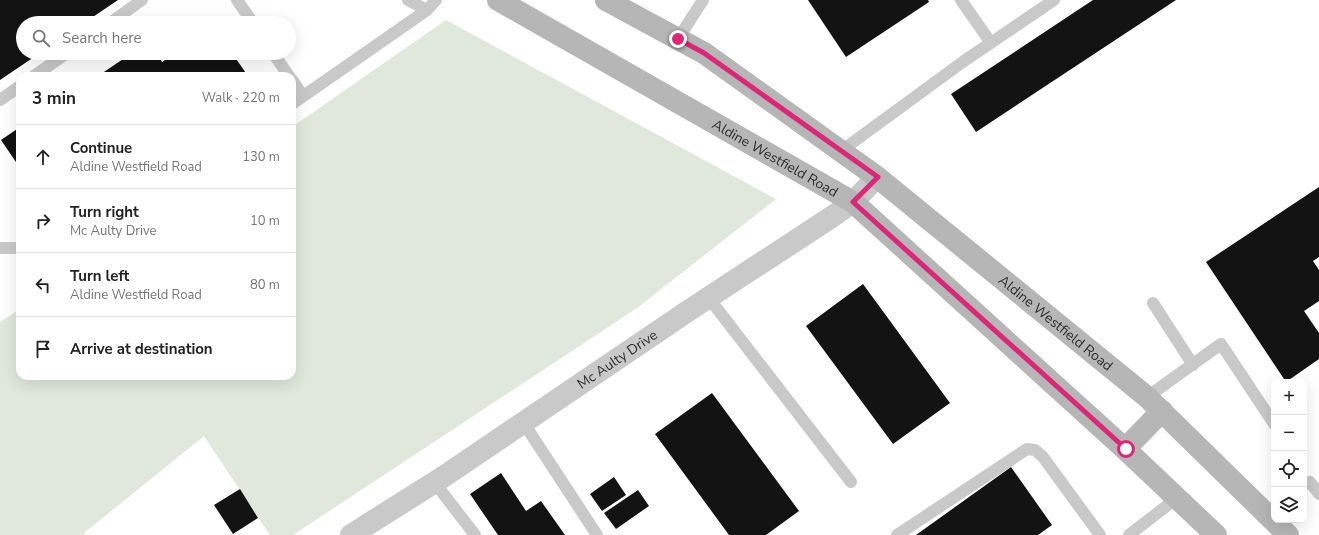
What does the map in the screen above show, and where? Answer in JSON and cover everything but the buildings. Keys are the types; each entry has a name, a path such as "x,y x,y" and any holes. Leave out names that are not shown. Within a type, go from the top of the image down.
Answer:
{"main road":[{"name":"Aldine Westfield Road","path":"498,0 853,202 1126,449 1216,535"},
{"name":"Aldine Westfield Road","path":"606,0 704,53 878,177 1155,404 1271,514"},
{"path":"1126,449 1155,404"},
{"name":"Aldine Westfield Road","path":"1278,523 1288,535"}],"street":[{"name":"Mc Aulty Drive","path":"351,535 435,482 708,297 853,202 878,177"}],"lane":[{"path":"120,16 142,0"},
{"path":"237,0 248,16"},
{"path":"408,0 427,10"},
{"path":"296,101 427,10 436,0"},
{"path":"678,39 703,0"},
{"path":"961,0 991,43"},
{"path":"841,151 964,61 1054,0"},
{"path":"40,72 57,60"},
{"path":"278,60 286,72"},
{"path":"296,86 303,96"},
{"path":"0,100 16,89"},
{"path":"0,248 16,248"},
{"path":"708,297 851,482"},
{"path":"1152,303 1193,365"},
{"path":"1155,404 1193,365 1221,344 1271,419"},
{"path":"524,422 598,535"},
{"path":"897,535 1027,449 1035,450 1043,457 1100,535"},
{"path":"435,482 475,535"},
{"path":"1307,484 1310,482 1319,494"},
{"path":"1129,535 1177,498"}],"shaded area":[{"path":"446,20 776,199 637,308 293,535 270,535 204,436 84,533 85,535 0,535 0,322 16,312 16,380 296,380 296,124"}],"route":[{"path":"678,39 704,53 878,177 853,202 1126,449"}]}
